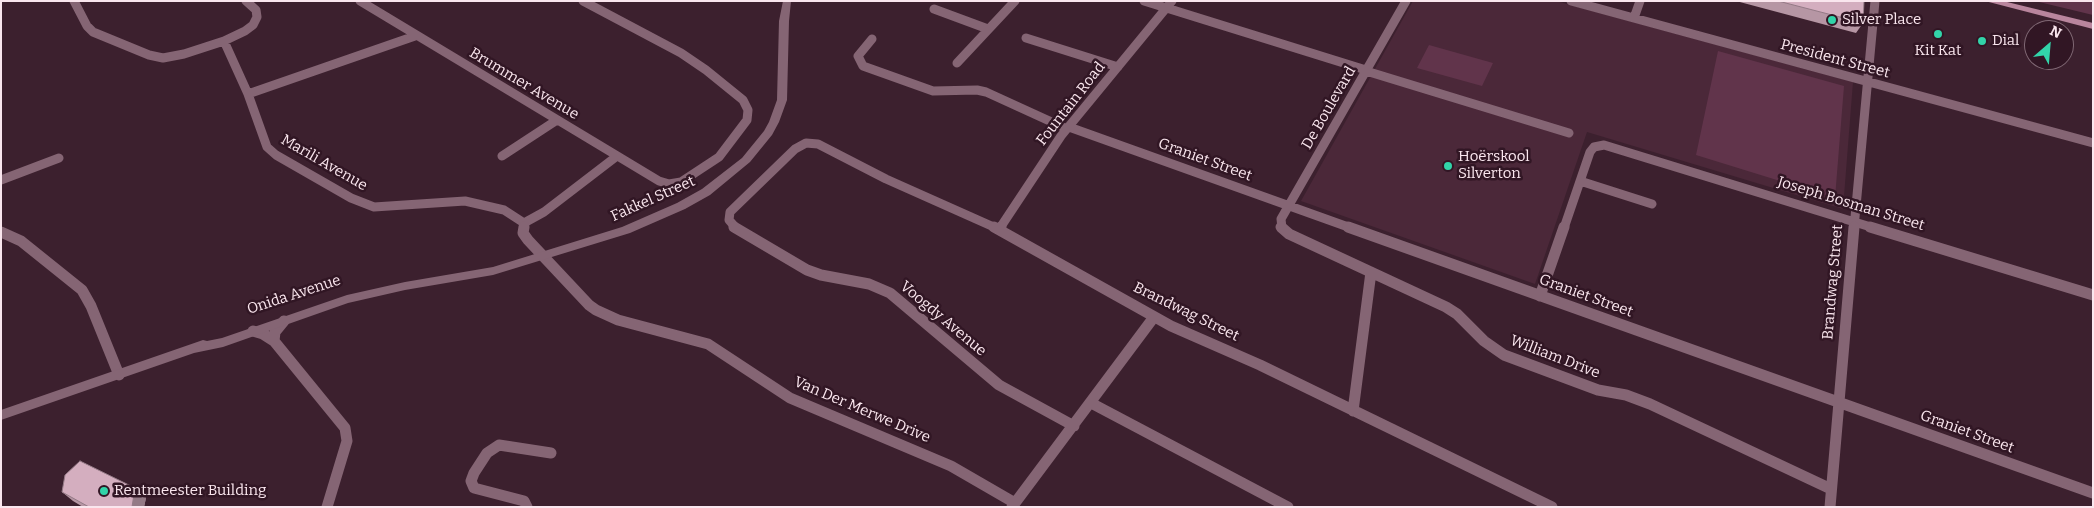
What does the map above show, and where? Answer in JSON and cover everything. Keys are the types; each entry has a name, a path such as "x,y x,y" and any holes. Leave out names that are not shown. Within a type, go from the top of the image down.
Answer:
{"main road":[{"path":"1990,1 2093,26"},
{"path":"2021,1 2093,19"}],"street":[{"path":"74,1 87,26 93,32 153,56 163,58 224,41 245,31 255,21 257,13 246,1"},
{"name":"Brummer Avenue","path":"360,1 659,182 676,184 711,163 727,148 747,120 748,112 743,100 680,53 583,1"},
{"name":"Fakkel Street","path":"544,256 626,230 681,206 720,182 746,160 768,133 782,100 784,21 787,1"},
{"path":"957,63 1014,1"},
{"path":"1144,1 1169,5 1366,71 1569,133"},
{"name":"De Boulevard","path":"1282,229 1280,220 1288,205 1406,1"},
{"name":"President Street","path":"1570,1 2093,143"},
{"path":"1634,18 1640,1"},
{"name":"Brandwag Street","path":"1830,507 1866,81 1875,1"},
{"name":"Fountain Road","path":"999,229 1068,128 1169,5"},
{"path":"934,9 988,29"},
{"path":"248,94 415,36"},
{"path":"1026,38 1118,67"},
{"name":"Graniet Street","path":"872,39 862,48 858,56 863,66 933,91 977,90 986,92 1068,128 2093,494"},
{"name":"Marili Avenue","path":"224,41 248,94 270,150 358,201 374,207 382,208 452,201 472,202 508,211 524,223"},
{"path":"502,156 557,120"},
{"name":"Brandwag Street","path":"808,143 824,146 907,188 999,229 1179,330 1260,365 1353,412 1552,507"},
{"name":"Voogdy Avenue","path":"808,143 800,145 791,152 765,180 733,208 728,217 730,223 807,270 821,275 866,283 890,293 999,385 1074,426"},
{"name":"Joseph Bosman Street","path":"1580,181 1591,150 1600,145 1622,149 2093,295"},
{"path":"544,256 525,236 524,223 544,212 617,156"},
{"path":"1,180 59,158"},
{"path":"1540,296 1580,181 1652,204"},
{"name":"William Drive","path":"1282,229 1289,234 1446,307 1457,314 1484,341 1504,355 1591,387 1626,395 1650,404 1831,488"},
{"path":"1,232 21,241 82,290 91,306 119,375"},
{"name":"Onida Avenue","path":"1,415 347,300 405,286 489,271 544,256"},
{"name":"Van Der Merwe Drive","path":"544,256 589,305 596,310 618,320 708,344 790,398 951,466 1013,505"},
{"path":"1353,412 1371,272"},
{"name":"Onida Avenue","path":"196,349 224,336 345,295 390,285 405,286"},
{"path":"1013,505 1154,317"},
{"path":"274,341 275,332 284,321"},
{"path":"253,331 263,334 274,341 346,428 347,441 327,507"},
{"path":"1090,403 1288,507"},
{"path":"527,507 524,501 474,488 471,481 474,473 487,453 499,445 551,453"}],"shaded area":[{"name":"Hoërskool Silverton","path":"1413,1 1556,1 1853,82 1843,209 1587,132 1535,284 1301,201"},
{"path":"2035,1 2093,1 2093,15"},
{"path":"1429,45 1493,63 1482,86 1417,68"},
{"path":"1718,51 1844,86 1835,198 1696,155"}],"building":[{"path":"1778,1 1864,1 1863,23"},
{"name":"Rentmeester Building","path":"80,461 135,488 132,507 89,507 62,492 65,475"}],"place":[{"name":"Silver Place","path":"1832,20"},
{"name":"Kit Kat","path":"1938,34"},
{"name":"Dial","path":"1982,41"},
{"name":"Hoërskool Silverton","path":"1448,166"},
{"name":"Rentmeester Building","path":"104,491"}]}
